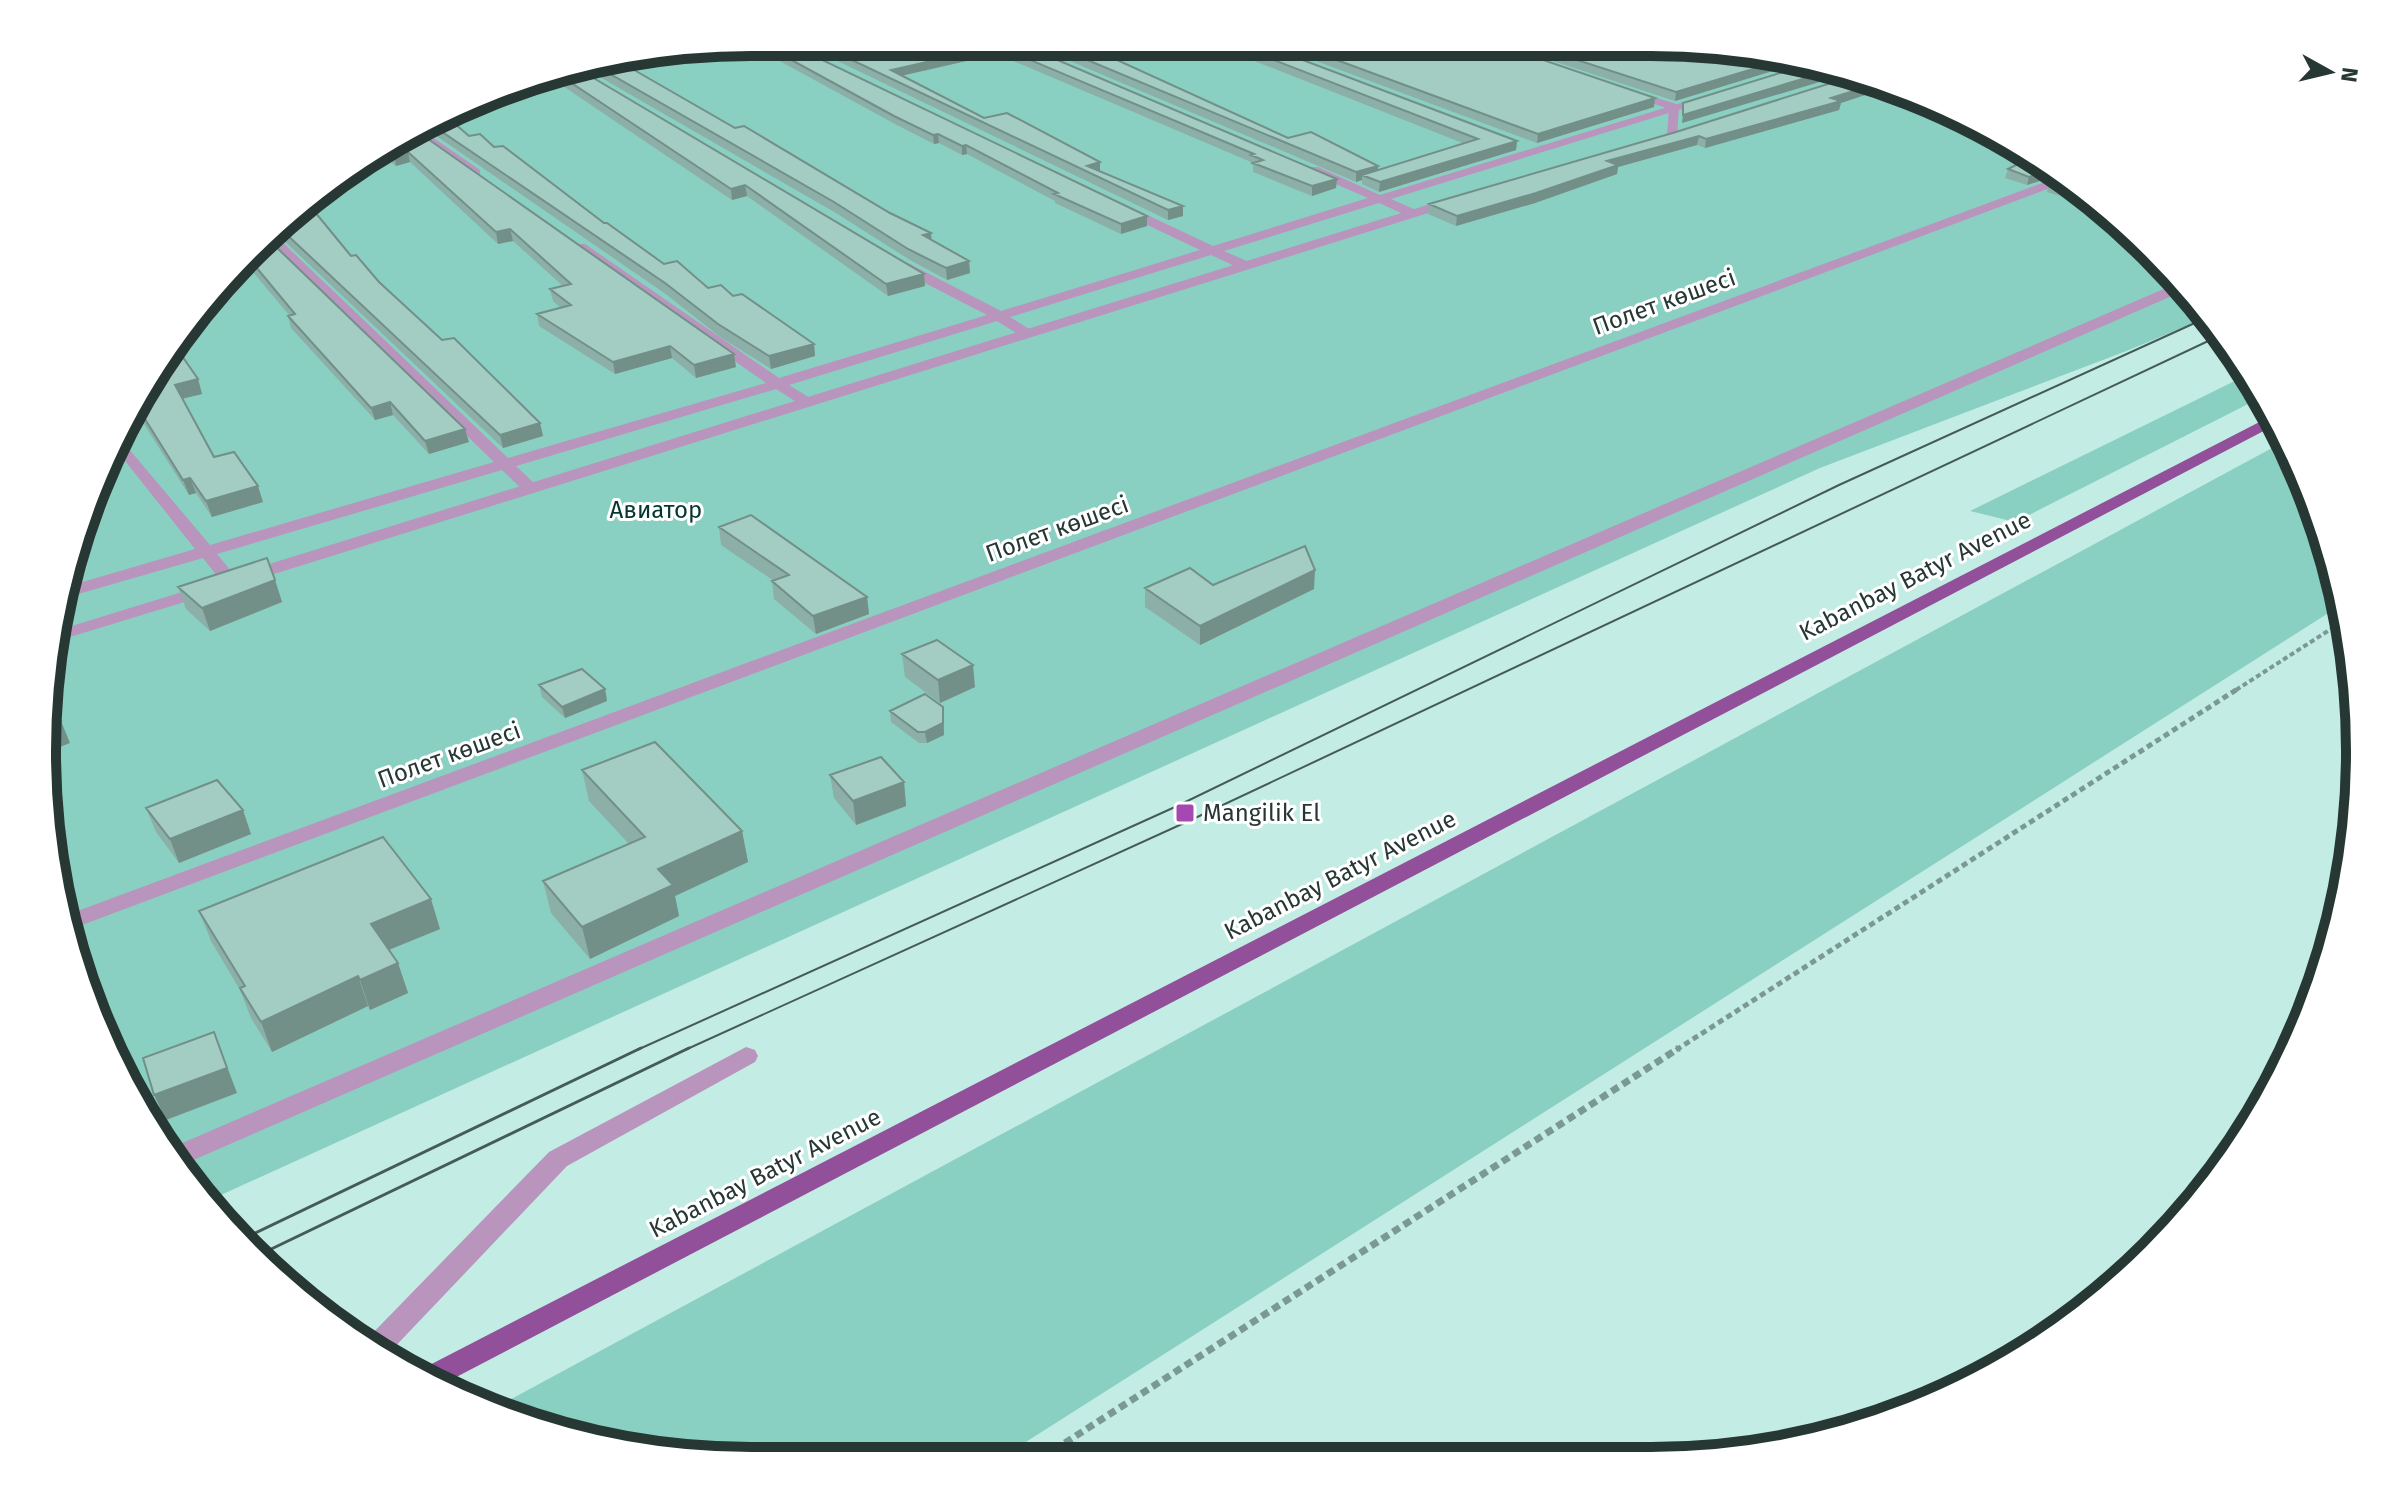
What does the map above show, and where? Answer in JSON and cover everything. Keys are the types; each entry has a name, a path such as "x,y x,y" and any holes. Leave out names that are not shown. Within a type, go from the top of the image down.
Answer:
{"main road":[{"name":"Kabanbay Batyr Avenue","path":"438,1372 2264,425"}],"street":[{"path":"1773,78 1795,71"},
{"path":"1619,89 1675,107"},
{"path":"75,590 777,384 1717,95"},
{"path":"1673,135 1675,107"},
{"path":"1660,139 1689,130"},
{"path":"426,138 491,184"},
{"path":"1296,163 1412,213"},
{"name":"Полет көшесі","path":"77,920 2052,184"},
{"path":"66,633 1471,195"},
{"path":"1113,203 1244,265"},
{"path":"564,236 660,300 713,342 808,403"},
{"path":"277,244 530,488"},
{"path":"891,258 1024,332"},
{"path":"184,1153 2171,291"},
{"path":"125,451 231,582"},
{"path":"382,1341 558,1159 746,1056"}],"path":[{"path":"1059,1447 2335,627"}],"green space":[{"name":"Авиатор","path":"752,56 1650,56 1741,62 1786,69 1874,93 1917,109 1998,149 2037,173 2109,229 2142,260 2197,322 1820,468 218,1196 173,1138 128,1059 109,1018 80,932 69,887 57,797 57,706 62,661 69,616 93,528 109,485 149,404 173,365 229,293 293,229 328,200 365,173 444,128 485,109 571,80 661,62"},
{"path":"2238,379 2252,402 2015,522 1970,511"},
{"path":"2275,446 2309,528 2332,611 1018,1447 706,1446 616,1434 506,1402"}],"building":[{"path":"784,56 814,56 1147,216 1121,224 1054,194 1058,193 966,145 938,134 933,135"},
{"path":"844,56 953,56 891,70 984,118 1007,113 1100,162 1087,166 1183,206 1168,210"},
{"path":"1021,56 1048,56 1337,179 1312,186 1253,163 1263,160 1251,155 1254,154"},
{"path":"1078,56 1108,56 1288,138 1311,132 1378,166 1356,172"},
{"path":"1263,56 1292,56 1517,141 1380,182 1362,175 1478,139"},
{"path":"1326,56 1531,56 1655,98 1538,134"},
{"path":"1565,56 1696,57 1764,66 1676,92"},
{"path":"629,67 735,128 744,126 890,213 931,233 923,235 969,261 946,268 908,249 834,202 606,71"},
{"path":"1790,70 1813,76 1683,115 1683,103"},
{"path":"589,76 924,274 886,284 745,185 731,189 568,81"},
{"path":"1836,81 1860,89 1831,98 1841,101 1706,139 1699,136 1607,161 1618,165 1457,216 1429,204"},
{"path":"454,123 469,136 480,134 494,147 503,146 664,264 677,261 708,288 721,285 733,296 742,294 814,344 769,356 718,324 665,283 440,130"},
{"path":"426,138 734,354 694,365 670,346 613,362 537,314 571,305 550,289 571,284 510,229 496,232 408,152 394,155"},
{"path":"2020,163 2038,174 2029,177 2008,169"},
{"path":"314,211 351,256 356,255 379,282 442,340 454,338 540,423 500,435 287,235"},
{"path":"275,246 465,429 425,441 390,402 371,408 288,316 295,314 255,266"},
{"path":"181,354 198,379 175,385 214,457 234,452 258,486 206,501 190,478 183,480 143,416"},
{"path":"751,515 867,597 813,616 772,581 789,575 719,527"},
{"path":"1305,546 1315,570 1200,626 1145,588 1190,568 1213,585"},
{"path":"267,558 275,580 202,608 178,587"},
{"path":"937,640 973,665 938,680 902,654"},
{"path":"582,669 605,689 562,707 539,685"},
{"path":"925,694 943,707 943,723 925,732 918,732 890,711"},
{"path":"655,742 742,831 658,869 673,885 582,927 543,881 645,837 582,770"},
{"path":"881,757 904,782 853,801 830,775"},
{"path":"217,780 243,810 170,839 146,808"},
{"path":"383,837 431,899 371,924 398,963 360,980 358,976 261,1022 240,988 245,986 199,911"},
{"path":"214,1032 227,1068 154,1095 143,1058"}],"tram line":[{"path":"637,1050 1175,807 1839,485 2197,322"},
{"path":"685,1050 1193,819 2211,340"},
{"path":"252,1235 641,1048"},
{"path":"268,1251 689,1048"}],"place":[{"name":"Mangilik El","path":"1185,813"}]}
